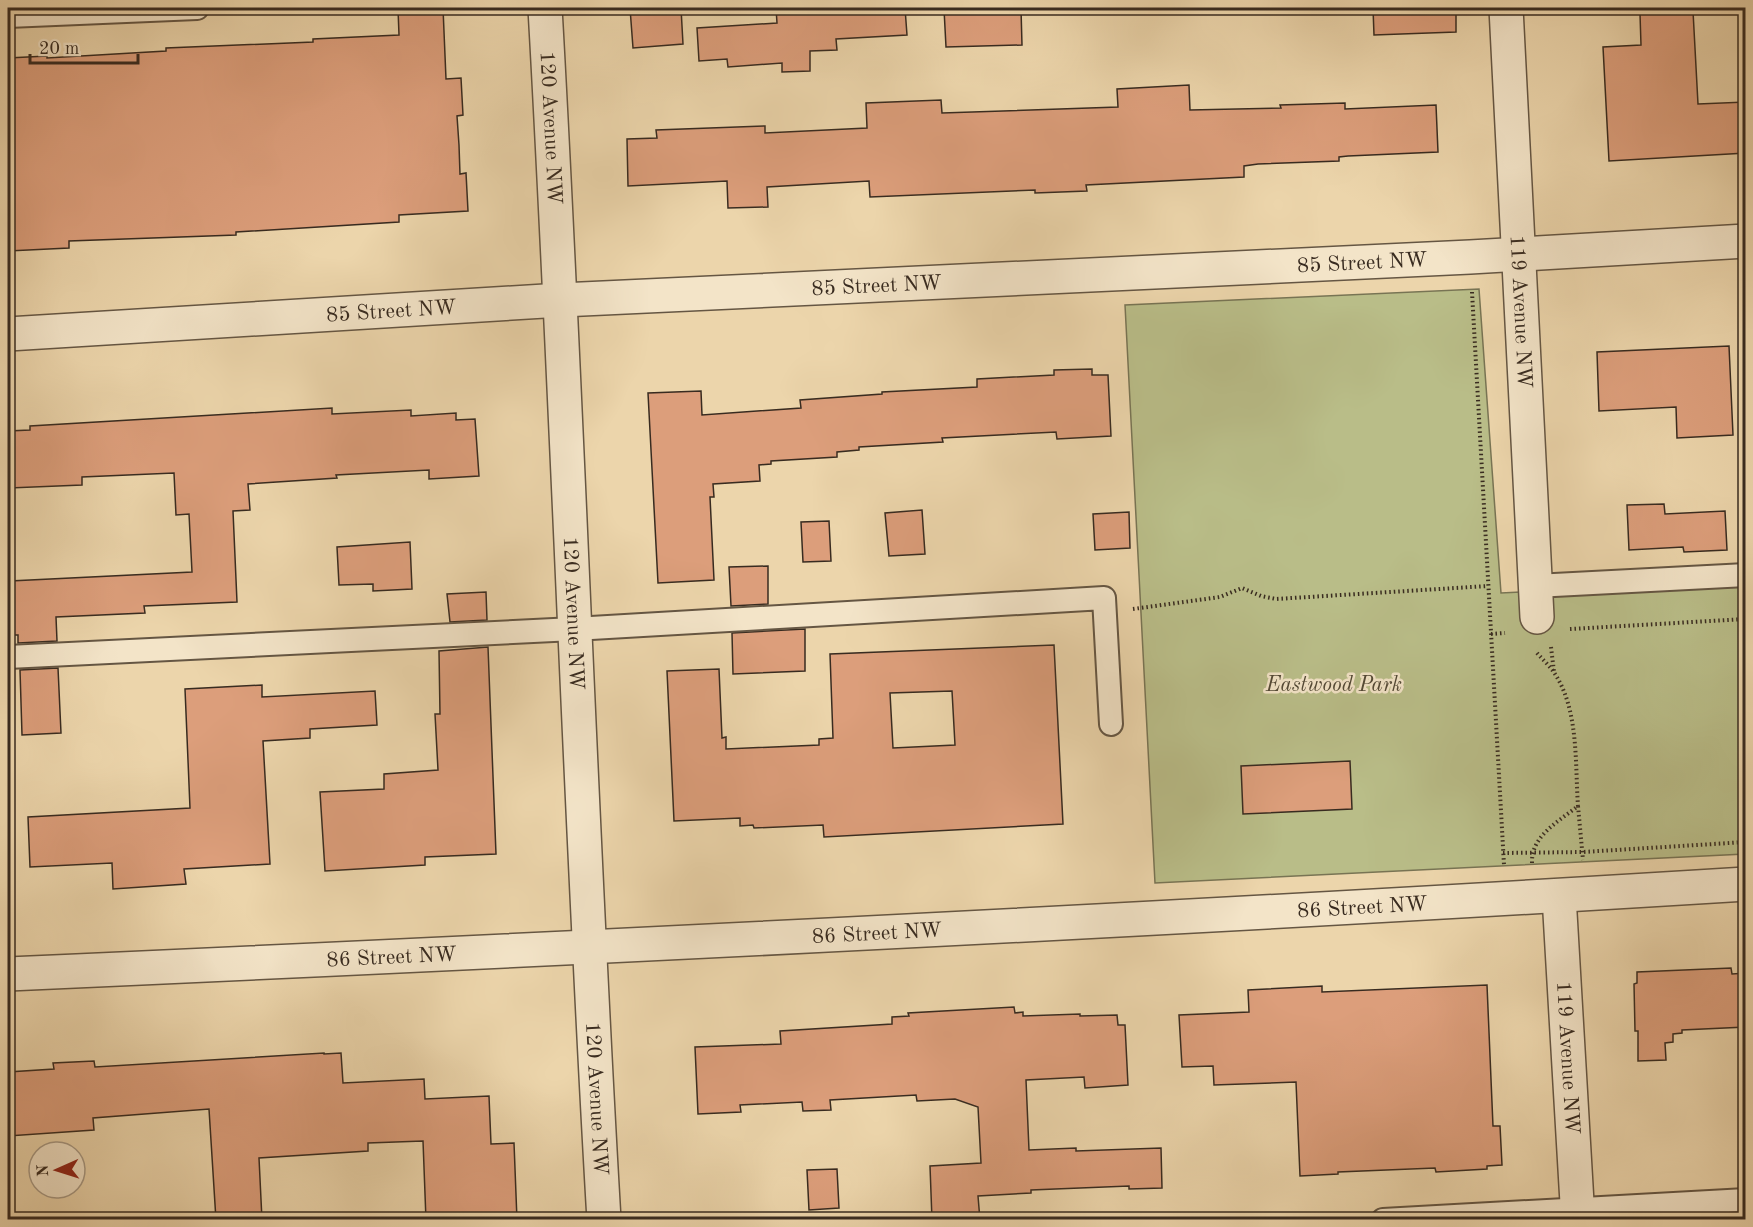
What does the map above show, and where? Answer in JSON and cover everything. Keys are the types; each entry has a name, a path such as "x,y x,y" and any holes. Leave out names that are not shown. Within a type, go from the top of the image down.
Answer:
{"street":[{"name":"120 Avenue NW","path":"545,8 561,300 588,948 604,1220"},
{"name":"119 Avenue NW","path":"1506,8 1536,616"},
{"name":"85 Street NW","path":"8,334 561,300 1519,255 1746,241"},
{"name":"86 Street NW","path":"8,974 588,948 1746,884"},
{"name":"119 Avenue NW","path":"1559,896 1578,1214"}],"lane":[{"path":"8,16 197,8"},
{"path":"1536,616 1746,575"},
{"path":"8,657 574,629 1104,598 1111,724"},
{"path":"1383,1220 1578,1214 1746,1200"}],"path":[{"path":"1470,257 1506,899"},
{"path":"1105,613 1220,597 1242,588 1276,599 1488,586"},
{"path":"1491,634 1536,616 1746,619"},
{"path":"1555,673 1565,692 1572,721 1578,806"},
{"path":"1503,853 1583,852 1746,842"}],"green space":[{"name":"Eastwood Park","path":"1479,289 1501,593 1745,582 1745,854 1155,883 1125,305"}],"building":[{"path":"443,8 446,79 461,78 463,115 457,116 460,174 466,173 468,211 399,215 399,222 236,232 236,235 69,241 69,248 8,251 8,58 166,51 166,48 313,42 313,39 399,35 398,9"},
{"path":"630,8 681,8 683,44 633,48"},
{"path":"776,8 905,8 907,35 836,39 837,50 810,51 810,71 782,72 782,63 728,67 727,59 699,61 697,28 777,23"},
{"path":"1373,8 1456,8 1456,32 1374,35"},
{"path":"944,9 1021,9 1022,45 946,47"},
{"path":"1693,11 1698,104 1746,102 1746,153 1609,161 1603,47 1641,45 1640,14"},
{"path":"1189,85 1190,110 1281,108 1280,105 1345,103 1345,109 1436,105 1438,152 1348,156 1339,157 1339,161 1258,164 1244,166 1244,177 1086,185 1087,191 1035,193 1035,190 870,197 869,181 767,187 768,207 728,208 727,181 628,186 627,139 657,138 656,130 765,126 765,133 867,128 866,103 941,100 942,113 1118,107 1117,89"},
{"path":"1729,346 1733,435 1677,438 1676,407 1599,411 1597,352"},
{"path":"1092,369 1092,375 1108,375 1111,436 1057,439 1056,432 942,438 943,442 859,447 859,450 837,452 837,457 771,461 771,464 759,465 760,481 713,484 714,497 710,497 714,580 658,583 648,393 701,391 702,415 801,408 800,400 882,394 882,392 977,387 977,379 1054,375 1054,370"},
{"path":"332,408 332,414 411,410 411,416 456,413 456,420 475,419 479,476 429,479 429,470 336,475 337,478 248,484 250,510 233,511 237,602 144,606 145,613 56,617 57,641 18,643 18,635 13,635 10,581 192,572 189,514 176,515 174,473 82,477 82,485 9,488 8,431 30,430 30,426"},
{"path":"1664,504 1665,514 1725,511 1727,550 1684,552 1683,547 1629,550 1627,505"},
{"path":"922,510 925,554 889,556 885,513"},
{"path":"1129,512 1130,548 1095,550 1093,514"},
{"path":"829,521 831,561 803,562 801,522"},
{"path":"410,542 412,589 373,591 373,584 339,585 337,547"},
{"path":"768,566 768,604 731,606 729,567"},
{"path":"486,592 487,620 450,622 447,594"},
{"path":"805,629 805,671 733,674 732,633"},
{"path":"1054,645 1063,824 824,837 823,825 754,828 753,825 740,826 740,818 674,821 667,671 719,669 722,738 726,737 726,749 819,745 819,739 833,738 830,654","holes":["952,691 955,745 893,748 890,693"]},
{"path":"488,647 496,854 425,857 425,865 325,871 320,792 384,789 384,774 438,770 435,714 440,714 439,651"},
{"path":"58,668 61,733 22,735 20,670"},
{"path":"262,685 262,697 375,691 377,725 310,729 310,738 263,741 270,864 184,869 186,884 113,889 112,863 30,867 28,817 190,808 185,689"},
{"path":"1350,761 1352,809 1243,814 1241,766"},
{"path":"1731,968 1732,974 1746,973 1746,1027 1682,1030 1682,1033 1673,1034 1673,1042 1665,1043 1666,1060 1638,1061 1634,984 1637,983 1637,972"},
{"path":"1487,985 1493,1126 1500,1126 1502,1165 1487,1166 1487,1169 1436,1172 1435,1168 1300,1176 1296,1082 1214,1085 1213,1066 1182,1067 1179,1015 1249,1012 1248,990 1322,986 1322,992"},
{"path":"1014,1007 1015,1013 1023,1012 1023,1016 1117,1015 1118,1025 1125,1025 1128,1085 1085,1088 1084,1077 1026,1080 1029,1150 1161,1148 1162,1188 1129,1189 1129,1186 1031,1190 1031,1193 978,1196 980,1220 932,1220 930,1166 981,1163 978,1107 955,1099 917,1101 916,1095 830,1100 831,1110 803,1111 802,1102 740,1105 741,1112 698,1114 695,1047 781,1044 780,1031 892,1024 892,1017 909,1016 908,1013"},
{"path":"341,1053 343,1083 424,1079 425,1099 489,1096 491,1144 514,1143 517,1220 426,1220 423,1141 368,1143 368,1151 259,1158 262,1220 216,1220 209,1109 93,1118 94,1130 8,1136 8,1072 54,1069 53,1063 94,1061 95,1067"},
{"path":"837,1169 839,1208 809,1210 807,1170"}]}
